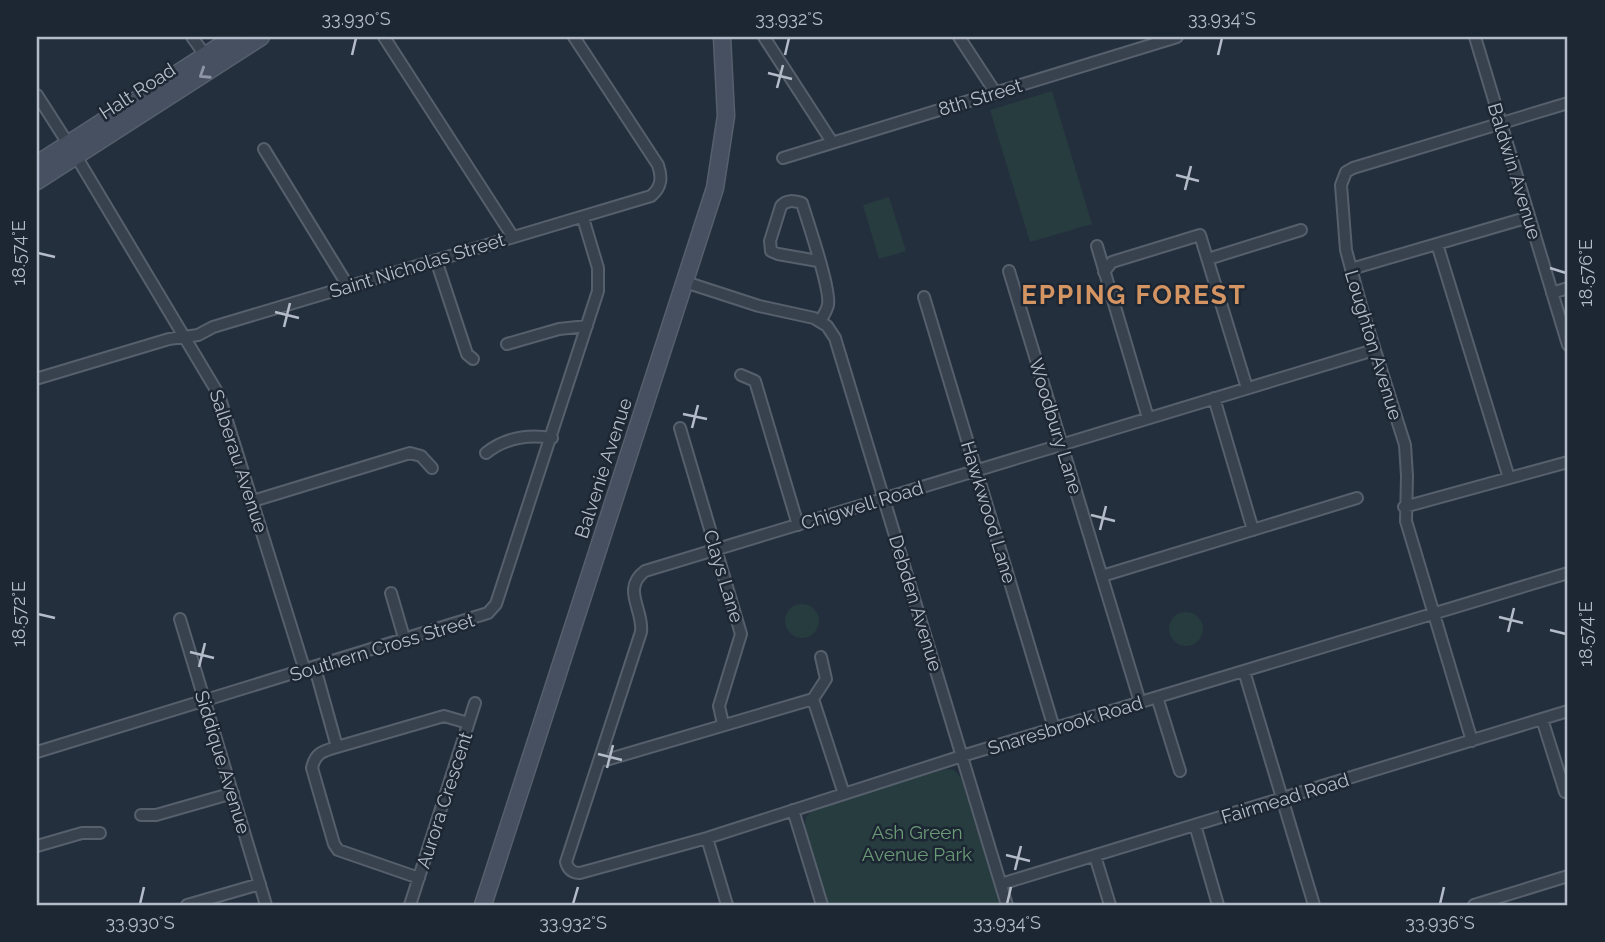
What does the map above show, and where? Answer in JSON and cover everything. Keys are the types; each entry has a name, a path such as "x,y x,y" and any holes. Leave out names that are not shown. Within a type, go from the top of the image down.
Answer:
{"street":[{"path":"192,37 205,55"},
{"name":"Halt Road","path":"37,181 72,150 233,37"},
{"name":"Halt Road","path":"37,164 72,150 261,37"},
{"path":"384,37 513,237"},
{"name":"Saint Nicholas Street","path":"186,337 651,196 659,188 662,177 658,165 574,37"},
{"name":"Balvenie Avenue","path":"483,905 715,188 723,150 726,105 722,37"},
{"path":"764,37 832,142"},
{"path":"959,37 995,92"},
{"name":"8th Street","path":"783,158 1152,40 1177,37"},
{"name":"Baldwin Avenue","path":"1475,37 1568,345"},
{"name":"Salberau Avenue","path":"37,95 212,380 222,403 310,670"},
{"name":"Loughton Avenue","path":"1472,741 1409,536 1404,507 1407,476 1405,445 1374,350 1346,250 1341,186 1346,172 1353,168 1568,103"},
{"path":"264,149 348,286"},
{"path":"685,282 759,306 821,320 828,307 828,297 802,203 787,201 781,206 770,241 771,251 818,261"},
{"path":"1351,269 1529,217"},
{"name":"Southern Cross Street","path":"37,752 488,614 496,604 552,438 599,280 595,254 583,218"},
{"path":"1208,259 1301,230"},
{"path":"1104,272 1112,262 1200,235 1247,388"},
{"path":"1437,244 1509,478"},
{"path":"1097,246 1148,418"},
{"path":"436,260 467,354 473,359"},
{"name":"Woodbury Lane","path":"1009,271 1140,702"},
{"path":"1552,293 1568,288"},
{"name":"Hawkwood Lane","path":"924,297 1054,728"},
{"name":"Debden Avenue","path":"821,320 835,338 1007,905"},
{"path":"507,344 559,329 587,326"},
{"path":"37,380 169,339 186,337"},
{"name":"Chigwell Road","path":"566,862 641,632 641,621 633,595 635,581 645,571 1374,350"},
{"path":"741,375 755,381 798,525"},
{"path":"1213,398 1253,530"},
{"name":"Clays Lane","path":"680,428 741,634 719,706 723,724"},
{"path":"486,453 497,443 533,435 552,438"},
{"path":"253,501 410,453 421,456 432,468"},
{"path":"1404,507 1568,461"},
{"path":"1101,576 1357,498"},
{"name":"Snaresbrook Road","path":"566,862 570,870 580,873 707,838 962,755 1568,573"},
{"path":"391,593 405,641"},
{"name":"Siddique Avenue","path":"180,618 266,905"},
{"path":"600,758 606,760 813,699 826,679 821,657"},
{"path":"310,670 337,747"},
{"path":"1244,671 1314,905"},
{"path":"1157,697 1180,771"},
{"path":"813,699 844,794"},
{"name":"Aurora Crescent","path":"468,723 444,716 321,751 314,758 312,768 338,850 345,855 419,878 475,703"},
{"name":"Fairmead Road","path":"1001,884 1568,711"},
{"path":"1542,719 1564,792"},
{"path":"141,815 156,815 233,793"},
{"path":"793,810 822,905"},
{"path":"1195,825 1218,905"},
{"path":"37,846 82,833 100,833"},
{"path":"707,838 727,905"},
{"path":"1095,856 1110,905"},
{"path":"1474,905 1497,902 1568,876"},
{"path":"410,905 419,878"},
{"path":"187,905 260,884"}],"green space":[{"path":"1052,91 1092,224 1030,242 990,110"},
{"path":"889,197 906,251 879,259 863,205"},
{"path":"802,604 814,609 819,621 814,633 802,638 790,633 785,621 790,609"},
{"path":"1186,612 1198,617 1203,629 1198,641 1186,646 1174,641 1169,629 1174,617"},
{"name":"Ash Green Avenue Park","path":"945,769 954,770 961,778 1000,905 828,905 804,829 806,817 812,810"}],"district":[{"name":"EPPING FOREST","path":"1134,295"}]}
